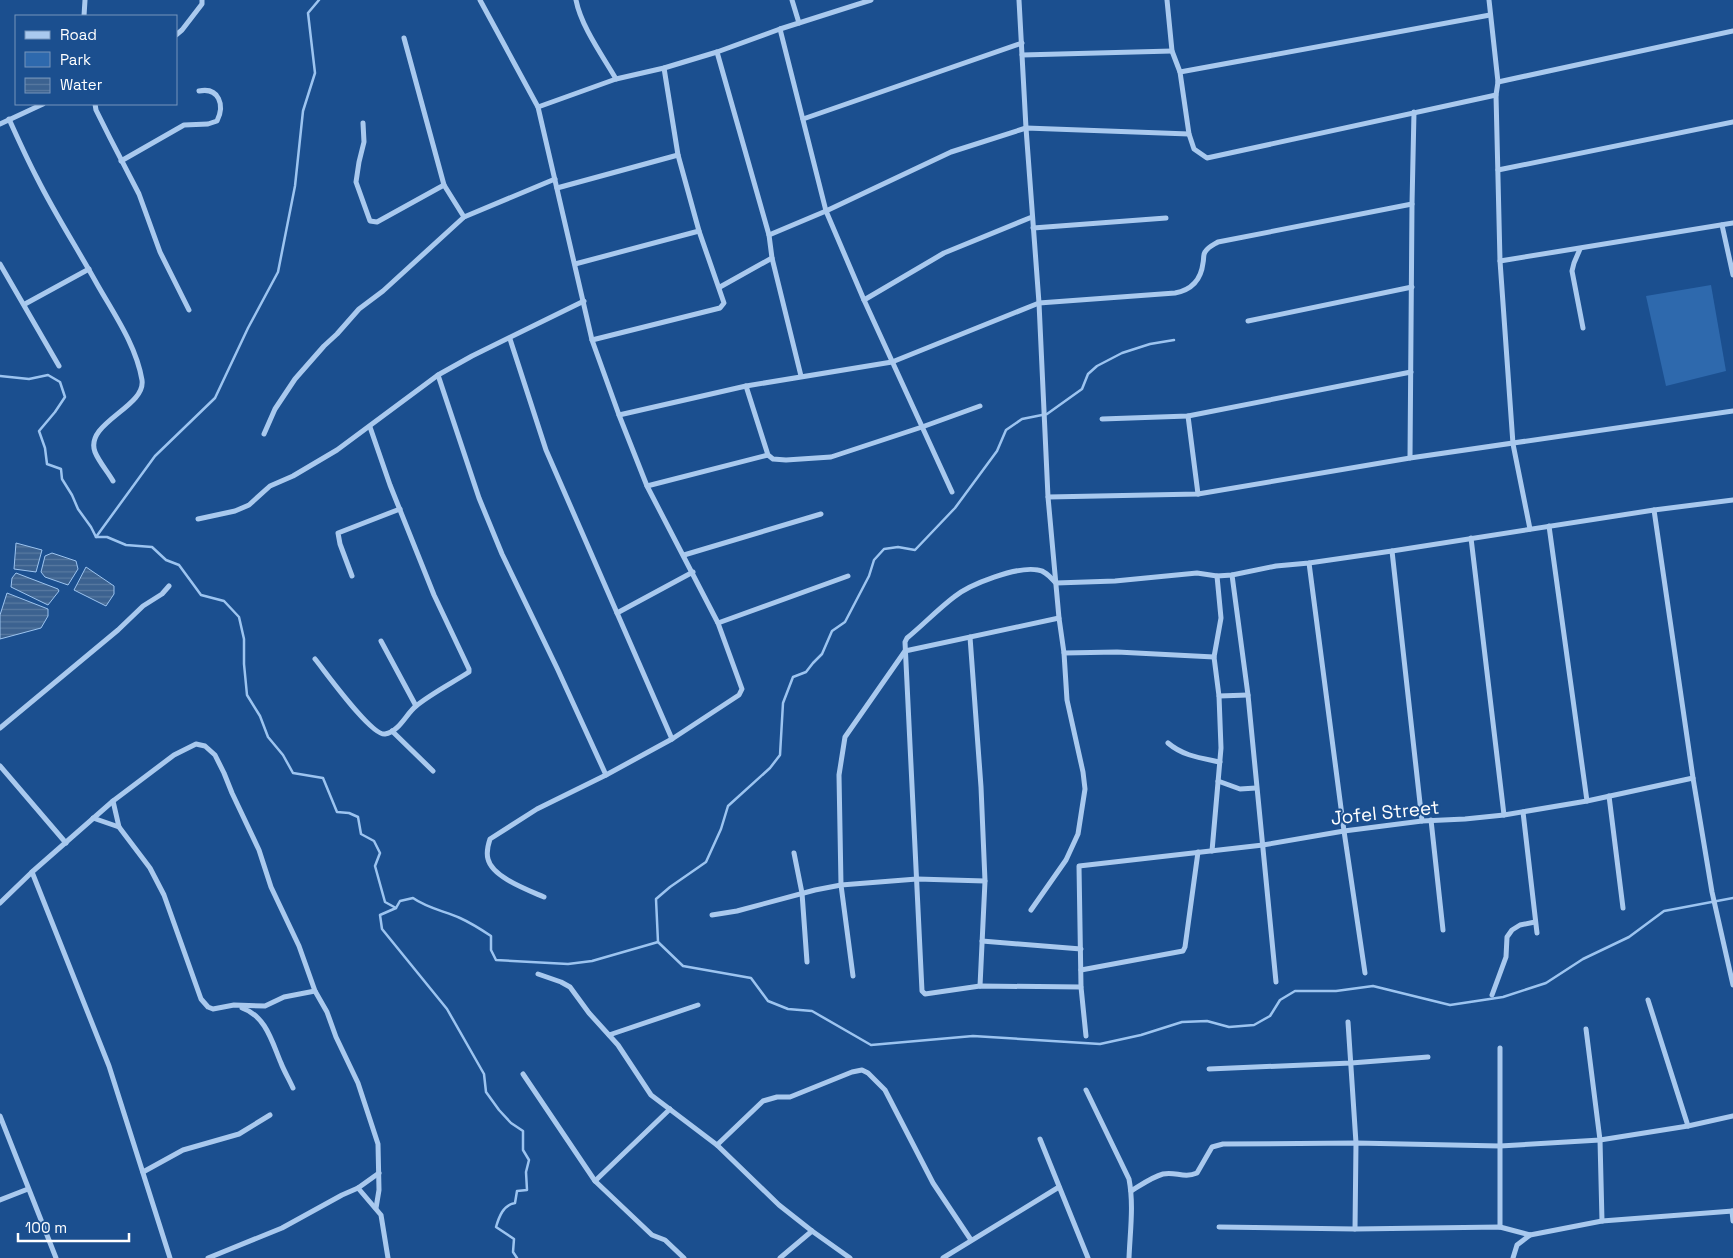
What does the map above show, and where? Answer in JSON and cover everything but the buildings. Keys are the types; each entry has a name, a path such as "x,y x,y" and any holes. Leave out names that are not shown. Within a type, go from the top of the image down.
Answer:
{"street":[{"path":"84,15 85,0"},
{"path":"178,33 202,4 202,0"},
{"path":"480,0 538,106 592,340 619,415 647,486 718,623 742,692 672,739 606,775 537,808 490,839 488,860 492,867 504,878 544,897"},
{"path":"576,0 577,8 616,79"},
{"path":"792,0 799,23"},
{"path":"538,106 616,79 664,68 717,52 780,29 871,0"},
{"path":"1019,0 1039,303 1048,497 1067,700 1085,789 1078,834 1066,860 1031,910"},
{"path":"1167,0 1172,51 1180,72 1189,134 1194,149 1208,158 1496,95"},
{"path":"1489,0 1498,82 1496,95 1500,262 1513,444 1530,529"},
{"path":"1180,72 1490,16"},
{"path":"780,29 826,211 864,300 952,492"},
{"path":"1498,82 1733,31"},
{"path":"404,38 444,184 464,217"},
{"path":"802,119 1022,43"},
{"path":"1022,54 1172,51"},
{"path":"717,52 769,235 772,258 801,376"},
{"path":"592,340 720,308 724,303 699,231 678,155 664,68"},
{"path":"121,161 184,125 208,124 217,121 221,114 221,106 216,94 207,89 199,91"},
{"path":"0,124 40,105"},
{"path":"95,105 121,161 139,194 151,233 189,310"},
{"path":"1410,458 1414,112"},
{"path":"9,119 37,179 132,347 142,380 142,387 136,398 112,418 97,435 94,444 95,452 113,481"},
{"path":"1498,170 1733,122"},
{"path":"363,123 364,142 356,182 370,221 377,222 444,184"},
{"path":"769,235 826,211 951,152 1026,128 1189,134"},
{"path":"557,188 678,155"},
{"path":"264,434 279,403 295,379 359,309 383,291 464,217 555,179"},
{"path":"619,415 746,386 892,362 1039,303 1183,292 1192,287 1198,278 1202,270 1204,254 1208,248 1218,242 1412,204"},
{"path":"864,300 944,253 1032,217"},
{"path":"1033,228 1166,218"},
{"path":"1500,262 1733,223"},
{"path":"1722,225 1733,276"},
{"path":"574,264 699,231"},
{"path":"1580,248 1572,271 1583,328"},
{"path":"720,287 772,258"},
{"path":"0,264 59,366"},
{"path":"24,304 89,269"},
{"path":"1248,321 1412,287"},
{"path":"198,519 249,506 270,486 293,476 337,450 438,375 472,356 584,301"},
{"path":"510,339 546,450 672,739"},
{"path":"1102,419 1188,416 1411,372"},
{"path":"438,375 479,498 502,554 606,775"},
{"path":"746,386 768,455 774,459 831,457 980,406"},
{"path":"1048,497 1198,494 1410,458 1733,411"},
{"path":"1188,416 1198,494"},
{"path":"315,659 358,714 378,733 384,735 392,732 416,706 469,672 434,596 370,427"},
{"path":"647,486 768,455"},
{"path":"1056,584 1115,581 1197,572 1217,576 1232,575 1276,566 1309,563 1654,510 1733,500"},
{"path":"352,576 338,534 400,509"},
{"path":"1654,510 1693,778 1712,892 1733,985"},
{"path":"684,555 821,514"},
{"path":"1549,526 1587,801"},
{"path":"1471,538 1504,815"},
{"path":"1392,551 1422,821"},
{"path":"1309,563 1344,831 1365,973"},
{"path":"1056,584 1045,572 1026,569 979,583 955,596 907,638 905,642 922,992 925,994 980,986 1081,987"},
{"path":"617,613 693,572"},
{"path":"1232,575 1248,695 1276,982"},
{"path":"718,623 848,576"},
{"path":"1212,851 1220,762 1219,696 1214,657 1220,618 1217,576"},
{"path":"0,728 118,630 143,606 162,594 169,586"},
{"path":"853,976 841,886 839,775 845,737 905,651 1059,618"},
{"path":"970,637 981,788 985,881 980,986"},
{"path":"380,641 416,706"},
{"path":"1064,653 1117,652 1214,657"},
{"path":"1219,696 1248,695"},
{"path":"392,732 433,771"},
{"path":"1168,743 1177,751 1220,762"},
{"path":"0,903 32,872 113,802 174,756 196,744 206,746 215,755 224,773 259,850 271,887 299,946 315,991 328,1012 336,1037 354,1071 378,1144 380,1190 376,1208"},
{"path":"0,766 66,843"},
{"name":"Jofel Street","path":"1080,949 1079,866 1263,845 1344,831 1422,821 1504,815 1587,801 1693,778"},
{"path":"1218,781 1240,789 1256,788"},
{"path":"1609,796 1623,908"},
{"path":"113,802 120,827 150,868 164,895 201,999 208,1007 213,1009 234,1005 264,1006 284,997 315,991"},
{"path":"1524,812 1537,934"},
{"path":"93,818 120,827"},
{"path":"1431,820 1443,930"},
{"path":"1081,970 1183,951 1198,852"},
{"path":"794,853 802,893 808,962"},
{"path":"32,872 109,1066 170,1258"},
{"path":"712,916 802,893 841,886 917,879 985,881"},
{"path":"1492,995 1506,957 1507,937 1512,930 1520,925 1535,922"},
{"path":"982,941 1080,949 1081,987 1086,1036"},
{"path":"538,974 570,987 589,1013 618,1045 651,1095 717,1145 779,1205 850,1258"},
{"path":"1648,1000 1688,1126"},
{"path":"234,1005 248,1010 260,1020 269,1034 293,1088"},
{"path":"609,1035 698,1005"},
{"path":"1348,1022 1356,1144 1355,1229"},
{"path":"1586,1029 1600,1140 1602,1221"},
{"path":"1500,1048 1500,1227"},
{"path":"1208,1069 1350,1063 1428,1057"},
{"path":"717,1145 763,1101 777,1097 790,1097 852,1072 862,1070 868,1072 884,1090 933,1182 971,1240"},
{"path":"523,1074 595,1181 652,1235 665,1240 684,1258"},
{"path":"1086,1090 1129,1179 1131,1191 1129,1258"},
{"path":"595,1181 670,1109"},
{"path":"143,1172 183,1150 239,1134 270,1115"},
{"path":"0,1116 56,1258"},
{"path":"1131,1191 1163,1174 1172,1173 1184,1176 1197,1172 1212,1146 1216,1144 1500,1146 1600,1140 1688,1126 1733,1116"},
{"path":"1040,1139 1088,1258"},
{"path":"208,1258 282,1228 358,1188 379,1173"},
{"path":"358,1188 381,1215 388,1258"},
{"path":"942,1258 1059,1188"},
{"path":"0,1200 28,1189"},
{"path":"1220,1227 1355,1229 1500,1227 1530,1235 1602,1221 1733,1211 1733,1221"},
{"path":"780,1258 812,1231"},
{"path":"1513,1258 1517,1245 1530,1235"}],"green space":[{"path":"1711,285 1726,371 1666,386 1646,296"}],"water":[{"path":"16,543 42,550 36,572 14,569"},
{"path":"52,553 76,561 78,569 68,585 45,577 41,572 45,556"},
{"path":"86,567 114,586 114,594 106,606 74,590"},
{"path":"16,573 59,591 48,605 11,587 12,578"},
{"path":"7,593 48,609 48,616 41,628 0,639 0,615"}],"waterway":[{"path":"96,537 155,456 215,398 248,328 278,272 295,186 303,111 315,73 308,13 319,0"},
{"path":"1174,340 1150,344 1122,353 1097,366 1088,374 1082,389 1047,414 1022,419 1006,430 997,451 955,508 915,550 898,547 884,549 874,560 869,576 845,622 832,631 822,654 806,672 793,677 783,703 780,755 770,768 728,806 721,829 706,862 656,899 658,942 683,966 751,978 768,1001 788,1009 812,1011 871,1045 973,1036 1100,1044 1141,1035 1182,1022 1207,1021 1229,1027 1254,1025 1270,1016 1280,1000 1295,991 1336,991 1373,986 1450,1005 1503,997 1546,983 1583,959 1629,937 1664,911 1733,898"},
{"path":"0,376 29,379 48,375 60,382 65,397 39,431 45,448 47,464 61,469 62,479 96,537 107,537 126,545 152,547 166,560 179,565 201,595 224,601 239,617 244,639 247,695 260,716 268,737 283,755 293,773 323,778 337,812 349,813 358,817 361,834 374,841 380,853 375,866 385,902 396,908"},
{"path":"517,1258 513,1252 514,1239 496,1227 500,1216 507,1206 515,1203 517,1191 527,1190 526,1172 529,1160 523,1150 523,1131 511,1123 486,1092 484,1074 447,1009 382,929 380,915 396,908 400,901 413,898 430,907 464,920 491,936 491,950 496,960 568,964 592,961 658,942"}]}
